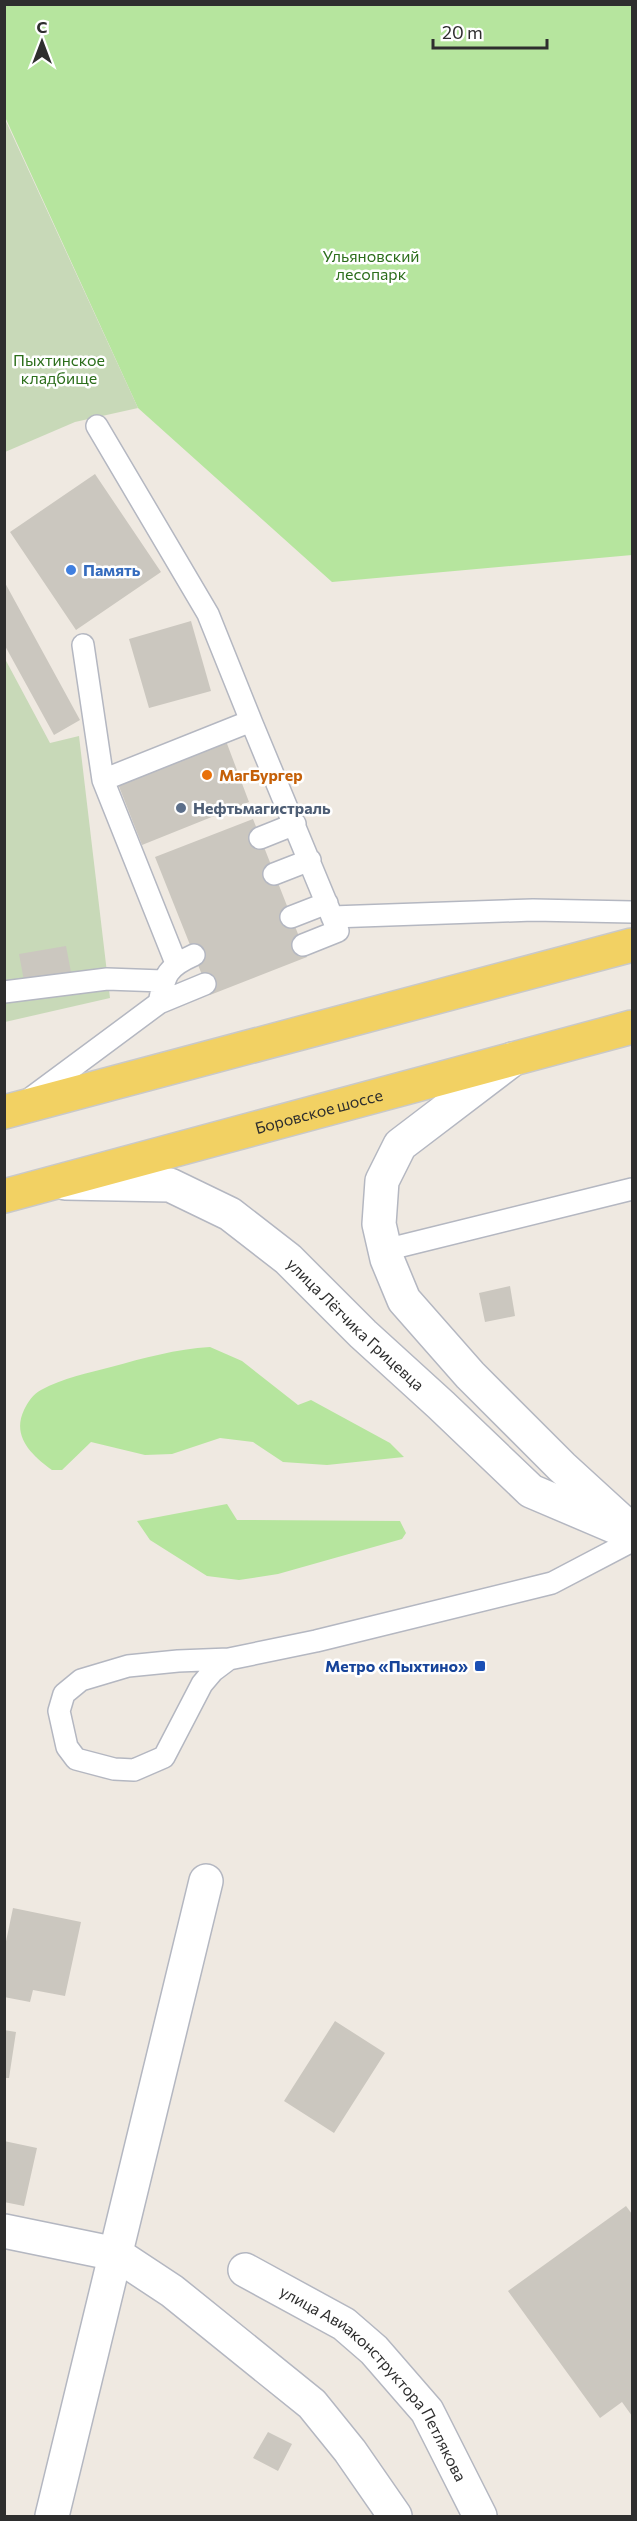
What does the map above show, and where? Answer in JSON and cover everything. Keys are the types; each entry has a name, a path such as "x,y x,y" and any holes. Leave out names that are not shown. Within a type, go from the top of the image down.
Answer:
{"main road":[{"path":"11,1110 633,945"},
{"name":"Боровское шоссе","path":"4,1196 633,1028"}],"street":[{"name":"улица Лётчика Грицевца","path":"513,1059 400,1145 381,1181 379,1224 385,1250 404,1300 462,1367 562,1467 633,1533"},
{"name":"улица Лётчика Грицевца","path":"52,1183 170,1185 230,1214 288,1259 363,1334 531,1491 633,1533"},
{"path":"52,2517 206,1881"},
{"path":"4,2231 116,2254 172,2291 312,2404 350,2451 395,2517"},
{"name":"улица Авиаконструктора Петлякова","path":"245,2270 344,2324 374,2350 427,2411 480,2517"}],"lane":[{"path":"97,426 208,614 330,910 338,931 303,945"},
{"path":"83,645 103,780 153,879 185,959 163,981 159,1003"},
{"path":"103,780 251,721"},
{"path":"260,838 295,824"},
{"path":"274,874 310,860"},
{"path":"291,917 330,910 633,912"},
{"path":"4,992 107,979 163,981"},
{"path":"11,1110 159,1003 205,984"},
{"path":"385,1250 633,1190"},
{"path":"229,1659 213,1671 202,1684 164,1757 134,1770 114,1770 76,1759 67,1747 59,1711 64,1694 81,1680 128,1666 229,1659 316,1641 552,1583 633,1541"}],"green space":[{"name":"Ульяновский лесопарк","path":"4,5 632,5 632,555 332,582 138,408 5,117"},
{"name":"Пыхтинское кладбище","path":"4,117 138,408 75,422 5,452"},
{"path":"4,657 50,743 79,736 110,998 5,1022"},
{"path":"210,1347 242,1361 298,1405 311,1400 390,1443 404,1457 327,1465 283,1462 253,1442 220,1438 172,1454 145,1455 91,1442 62,1470 52,1470 26,1445 20,1429 21,1420 29,1401 41,1390 76,1376 136,1360"},
{"path":"227,1504 237,1520 400,1521 406,1533 402,1539 278,1574 239,1580 207,1576 150,1540 137,1521"}],"building":[{"path":"95,474 161,572 76,630 10,532"},
{"path":"4,581 80,720 54,735 4,644"},
{"path":"191,621 211,691 149,708 129,639"},
{"path":"226,741 249,802 142,845 118,784"},
{"path":"253,819 307,957 210,995 155,857"},
{"path":"66,946 71,972 24,981 19,954"},
{"path":"510,1286 515,1316 485,1322 479,1293"},
{"path":"13,1908 81,1922 65,1996 33,1990 30,2002 4,1997 4,1951"},
{"path":"335,2021 385,2053 334,2133 284,2101"},
{"path":"4,2030 16,2032 9,2078 4,2078"},
{"path":"4,2141 37,2148 24,2206 4,2202"},
{"path":"626,2206 632,2214 632,2416 622,2402 600,2418 508,2291"},
{"path":"268,2432 292,2444 278,2471 253,2458"}],"place":[{"name":"Память","path":"71,570"},
{"name":"МагБургер","path":"207,775"},
{"name":"Нефтьмагистраль","path":"181,808"},
{"name":"Метро «Пыхтино»","path":"480,1666"}]}
